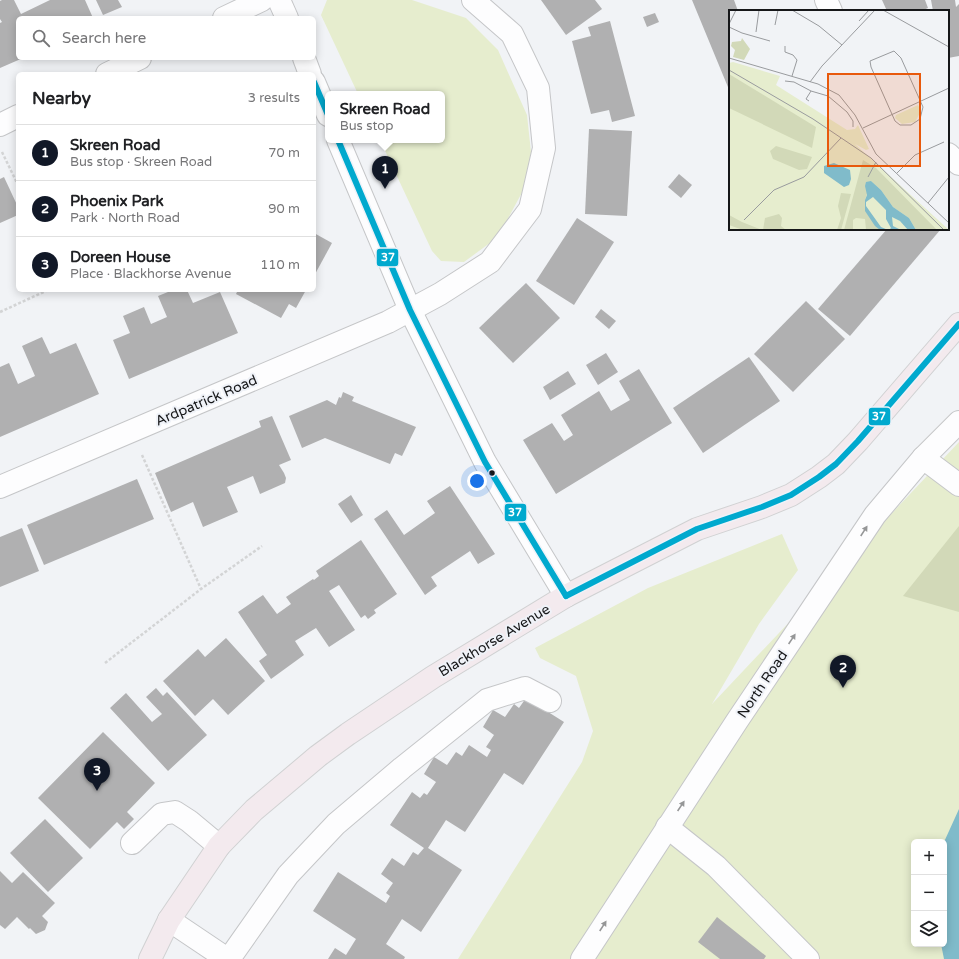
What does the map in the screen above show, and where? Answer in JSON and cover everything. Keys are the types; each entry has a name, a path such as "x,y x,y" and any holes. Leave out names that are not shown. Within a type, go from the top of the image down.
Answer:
{"main road":[{"name":"Blackhorse Avenue","path":"150,959 169,920 219,846 254,810 288,781 348,734 433,677 566,596 697,529 762,507 791,495 819,477 836,464 858,441 959,324"}],"street":[{"path":"228,16 262,0"},
{"path":"279,0 286,16"},
{"name":"Ardpatrick Road","path":"0,487 388,322 440,294 490,262 530,209 544,148 538,88 512,34 473,0"},
{"path":"826,0 831,10"},
{"path":"111,72 136,60"},
{"path":"305,60 309,72"},
{"path":"316,87 325,109"},
{"path":"0,125 16,117"},
{"path":"339,143 410,310 485,462 566,596"},
{"path":"949,155 959,164"},
{"name":"North Road","path":"582,959 667,827 875,515 923,458 959,422"},
{"path":"923,458 959,485"},
{"path":"169,920 228,959 288,875 336,824 402,768 487,700 525,688 550,701"},
{"path":"132,843 162,814 175,812 189,821 219,846"},
{"path":"667,827 716,866 808,959"}],"path":[{"path":"0,148 16,182"},
{"path":"0,312 44,292"},
{"path":"131,431 201,589"},
{"path":"105,663 201,589 262,546"}],"green space":[{"path":"327,0 412,0 466,18 498,50 527,115 531,152 526,185 498,237 464,262 441,261 432,251 381,143 445,143 445,91 357,91 321,15"},
{"path":"959,442 959,959 458,959 582,762 593,731 576,676 540,658 535,648 648,588 782,534 798,570 759,624 712,704"},
{"path":"959,526 959,612 903,596"}],"water":[{"path":"959,809 959,959 944,959 942,947 947,947 947,839 945,839"}],"building":[{"path":"14,0 21,14 50,0 85,0 92,16 16,16 16,60 18,60 0,68 0,23 2,22 0,19 0,1"},
{"path":"96,0 118,0 122,7 103,15"},
{"path":"541,0 595,0 602,9 566,35"},
{"path":"692,0 734,0 738,10 729,10 729,90"},
{"path":"882,0 925,0 928,8 923,10 887,10"},
{"path":"931,0 955,0 956,7 959,4 959,56 949,58 949,10 933,10"},
{"path":"655,13 659,22 647,27 643,17"},
{"path":"610,21 635,116 612,122 609,110 591,114 572,41 591,36 588,27"},
{"path":"589,129 632,131 627,216 585,214"},
{"path":"679,174 692,185 681,198 668,187"},
{"path":"4,177 16,203 16,216 0,223 0,179"},
{"path":"577,218 614,242 574,305 536,281"},
{"path":"886,230 940,230 850,336 818,309"},
{"path":"316,234 332,243 316,272"},
{"path":"526,283 560,318 513,363 479,328"},
{"path":"168,292 188,292 193,303 220,292 238,333 129,379 113,340 130,333 123,316 144,307 151,324 167,317 158,296"},
{"path":"237,292 305,292 296,308 289,304 281,318 236,294"},
{"path":"806,301 845,339 793,392 754,354"},
{"path":"601,309 616,321 609,329 595,317"},
{"path":"42,337 50,354 76,343 99,394 0,437 0,367 9,363 18,384 35,376 22,346"},
{"path":"606,353 618,372 598,385 586,365"},
{"path":"749,357 780,401 703,453 673,408"},
{"path":"639,369 672,423 556,494 523,440 552,423 564,441 573,435 561,415 599,391 611,411 630,400 619,381"},
{"path":"568,371 576,384 550,400 543,387"},
{"path":"343,392 354,397 352,401 416,427 402,456 395,453 390,464 325,438 302,448 289,416 327,400 336,405"},
{"path":"272,416 291,460 279,465 286,478 285,483 260,494 253,476 227,487 238,512 203,527 193,502 171,512 155,473 261,427 259,421"},
{"path":"137,479 154,519 44,565 27,525"},
{"path":"450,486 495,554 478,564 470,551 431,577 437,586 425,595 374,519 387,510 404,535 435,513 427,501"},
{"path":"351,495 363,515 351,523 338,504"},
{"path":"22,528 39,571 0,587 0,537"},
{"path":"361,540 397,594 374,610 376,613 368,619 365,615 361,618 339,585 329,591 355,630 329,647 316,628 295,641 304,655 271,679 259,661 267,655 238,612 263,595 277,614 291,604 286,597 313,579 314,580 319,576 316,571"},
{"path":"226,638 265,681 228,715 213,699 195,716 163,681 198,649 205,657"},
{"path":"156,688 163,696 167,692 207,735 168,771 110,708 126,693 152,722 162,714 146,697"},
{"path":"526,698 564,722 523,785 504,773 465,832 446,820 428,848 462,870 421,932 402,919 386,944 405,957 404,959 328,959 335,948 346,955 356,939 313,911 338,872 386,903 390,896 386,893 393,883 381,874 392,858 404,866 413,852 418,855 424,848 390,825 412,792 420,798 424,793 427,795 436,782 424,774 434,757 447,765 456,752 462,756 469,745 487,757 491,750 486,747 494,735 483,727 493,710 505,717 514,704 519,708"},
{"path":"103,732 155,783 127,812 134,819 124,829 117,822 90,849 38,798"},
{"path":"45,819 83,858 48,892 10,853"},
{"path":"0,871 12,883 23,872 55,903 42,916 48,922 45,930 36,934 17,917 5,929 0,925"},
{"path":"717,917 766,956 764,959 720,959 698,942"}],"transit line":[{"name":"37","path":"316,87 325,108"},
{"name":"37","path":"339,143 410,310 485,462 566,596"},
{"name":"37","path":"566,596 697,529 762,507 791,495 819,477 836,464 858,441 959,324"}],"place":[{"name":"Skreen Road","path":"385,189"},
{"name":"Phoenix Park","path":"843,688"},
{"name":"Doreen House","path":"97,791"}]}
